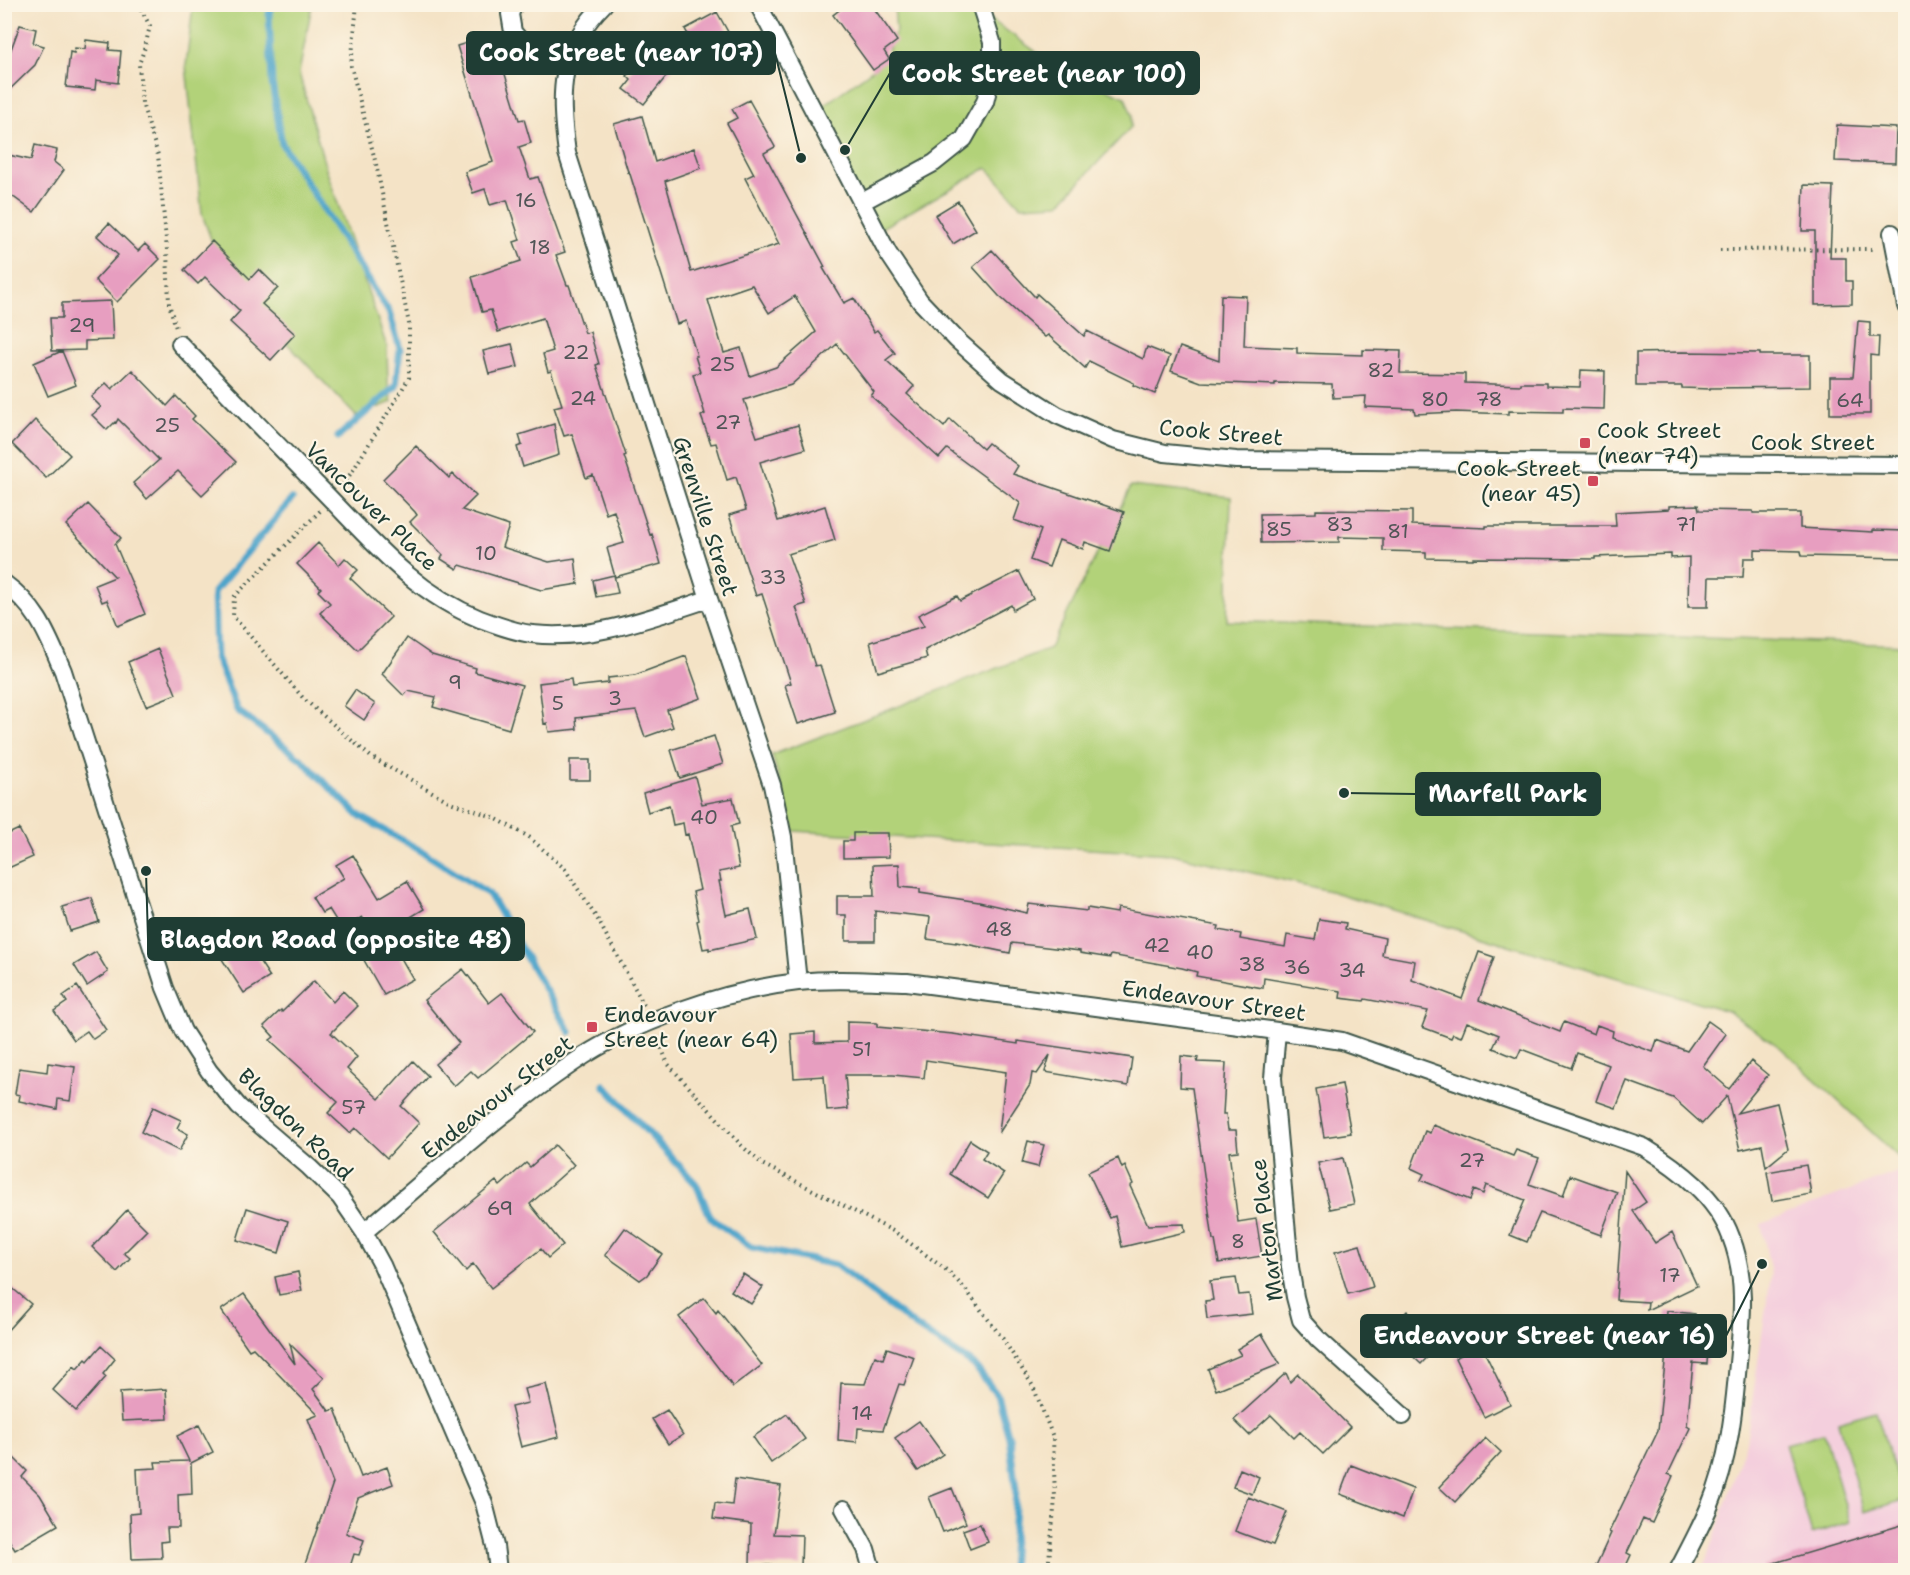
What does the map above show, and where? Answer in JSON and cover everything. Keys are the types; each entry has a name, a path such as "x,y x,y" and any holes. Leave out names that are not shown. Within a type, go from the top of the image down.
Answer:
{"street":[{"path":"514,4 510,14 513,32 534,56 565,66"},
{"name":"Grenville Street","path":"604,4 579,36 565,66 562,110 567,153 709,599 772,785 783,837 798,982"},
{"name":"Cook Street","path":"758,4 888,253 920,301 957,340 1002,380 1057,415 1113,440 1165,453 1236,460 1905,465"},
{"path":"862,202 934,163 964,139 985,102 992,73 992,42 980,4"},
{"path":"1893,241 1905,306"},
{"name":"Vancouver Place","path":"180,344 358,529 429,593 459,610 531,634 566,635 614,629 709,599"},
{"name":"Blagdon Road","path":"4,583 33,609 47,633 63,671 161,977 183,1031 209,1071 239,1107 333,1190 364,1232 382,1265 484,1503 495,1546 498,1570"},
{"name":"Endeavour Street","path":"364,1232 503,1115 574,1062 650,1022 703,1003 750,991 798,982 853,980 907,982 1277,1030 1342,1041 1644,1148 1670,1163 1694,1183 1715,1208 1731,1236 1739,1268 1743,1302 1735,1393 1730,1436 1722,1470 1710,1505 1678,1570"},
{"name":"Marton Place","path":"1277,1030 1273,1078 1290,1267 1301,1320 1318,1339 1403,1416"},
{"path":"844,1509 866,1549 872,1570"}],"path":[{"path":"138,4 150,26 139,64 142,103 158,155 167,250 169,304 180,344"},
{"path":"1719,250 1893,241"},
{"path":"650,1022 668,1064 741,1145 762,1164 895,1232 949,1272 1004,1339 1033,1386 1053,1437 1055,1499 1048,1570"}],"shaded area":[{"path":"1905,1169 1905,1570 1701,1570 1708,1557 1746,1442 1771,1274 1761,1224"}],"green space":[{"path":"969,4 1052,63 1125,97 1132,115 1131,127 1059,204 1021,206 987,168 878,230 812,114 884,61 896,31 894,5"},
{"path":"193,5 312,5 299,73 326,169 387,347 388,385 392,402 356,416 225,278 202,214 186,66"},
{"path":"1131,486 1231,497 1227,621 1905,645 1905,1163 1781,1048 1727,1011 1330,891 1172,854 794,831 772,755 1050,648"},
{"path":"1876,1411 1903,1500 1864,1512 1838,1422"},
{"path":"1824,1433 1850,1522 1812,1534 1785,1444"}],"building":[{"path":"847,4 871,4 897,41 884,51 889,59 873,70 833,15"},
{"path":"717,12 738,50 706,68 685,29"},
{"path":"20,25 36,29 33,43 44,46 35,65 4,95 4,58 10,52"},
{"path":"493,35 519,120 524,119 531,143 519,147 530,179 538,177 565,252 556,255 585,333 590,332 599,364 596,365 661,564 615,577 607,548 624,543 614,511 606,514 593,475 586,478 572,434 564,436 554,407 562,405 543,354 553,351 543,318 498,332 491,310 482,312 472,277 521,261 514,242 520,240 507,200 490,205 485,189 473,193 465,172 493,162 457,46"},
{"path":"86,40 110,43 109,50 121,51 118,83 96,80 95,90 66,87 70,52 74,53 75,48 85,49"},
{"path":"650,48 673,68 644,104 624,89 631,80 627,76"},
{"path":"749,100 775,147 764,153 825,267 823,268 844,303 854,298 874,332 877,330 895,353 886,360 914,386 907,394 944,427 950,419 983,449 988,443 1018,466 1013,474 1124,512 1110,551 1085,542 1083,549 1059,540 1049,567 1030,560 1041,530 1014,520 1020,503 947,449 939,458 871,396 874,392 837,344 791,385 744,400 757,437 798,425 805,449 760,462 778,521 825,506 835,540 788,554 806,604 796,607 815,666 820,665 835,712 798,724 785,685 791,683 762,594 756,596 729,515 746,510 736,477 727,480 716,443 711,444 701,416 705,414 693,374 700,372 695,356 697,356 686,321 677,324 614,124 642,116 655,162 694,148 701,168 665,181 691,272 779,244 745,178 754,174 727,123 737,118 732,109","holes":["752,285 769,313 795,296 816,332 776,367 750,376 741,348 724,353 708,300"]},
{"path":"1837,125 1896,128 1895,163 1835,161"},
{"path":"35,145 57,150 54,162 64,170 34,212 4,190 4,154 31,160"},
{"path":"1804,185 1833,186 1830,258 1846,258 1846,281 1852,281 1852,304 1815,305 1815,231 1802,231"},
{"path":"958,201 976,230 953,244 935,215"},
{"path":"109,223 138,251 145,244 160,259 117,302 95,280 118,255 97,236"},
{"path":"212,241 250,279 259,269 278,288 262,304 295,334 271,360 230,322 240,311 205,277 198,284 184,270"},
{"path":"992,250 1035,297 1037,294 1084,336 1087,331 1143,359 1147,347 1170,356 1155,394 1089,361 1085,368 1048,335 1045,337 999,296 973,267"},
{"path":"1221,295 1246,296 1244,346 1297,348 1297,353 1363,355 1363,350 1401,351 1400,373 1465,374 1465,383 1521,385 1521,383 1546,383 1546,386 1580,387 1581,370 1605,371 1604,409 1563,408 1563,412 1509,411 1509,414 1456,412 1415,414 1414,409 1365,407 1366,396 1333,398 1332,384 1275,383 1275,385 1201,382 1171,371 1180,347 1219,361"},
{"path":"111,301 113,340 85,341 85,350 52,351 50,318 62,318 62,303"},
{"path":"1858,321 1870,322 1870,337 1879,337 1878,356 1870,355 1870,414 1830,414 1830,377 1853,377"},
{"path":"512,344 518,367 489,374 483,351"},
{"path":"62,351 76,385 48,396 34,363"},
{"path":"1636,353 1810,355 1810,387 1710,389 1682,388 1682,386 1636,386"},
{"path":"132,370 167,406 176,396 195,416 192,419 236,462 202,495 178,471 147,499 133,483 159,460 118,419 107,430 92,415 101,407 91,397 106,383 112,389"},
{"path":"35,420 70,455 46,478 12,444"},
{"path":"554,424 559,455 523,467 517,447 522,445 519,435"},
{"path":"416,446 449,478 453,474 476,496 462,510 509,526 502,547 549,562 575,558 578,584 541,590 460,565 457,569 441,559 443,555 410,522 417,515 415,512 383,479"},
{"path":"88,504 121,538 115,544 145,614 118,626 107,600 102,602 95,585 115,577 66,525"},
{"path":"1698,505 1699,510 1800,513 1800,528 1873,532 1873,530 1905,531 1905,558 1802,556 1801,551 1755,550 1755,558 1744,558 1743,577 1709,577 1708,607 1688,607 1689,557 1671,558 1671,554 1595,557 1595,559 1426,558 1426,552 1383,551 1383,538 1339,537 1339,542 1261,543 1260,514 1316,513 1316,510 1412,511 1412,525 1486,528 1486,526 1616,526 1615,512"},
{"path":"318,543 339,565 345,558 358,570 350,578 391,617 358,650 320,613 330,603 318,591 321,588 297,564"},
{"path":"1019,571 1033,599 1013,610 1011,605 925,650 927,658 878,672 870,642 924,626 918,615 957,596 960,601"},
{"path":"614,575 618,593 596,597 593,580"},
{"path":"407,638 432,655 476,668 475,672 522,685 509,729 433,707 436,697 408,691 404,696 382,674"},
{"path":"158,649 176,694 146,706 128,662"},
{"path":"686,656 701,698 667,710 673,727 645,737 636,711 576,718 577,729 549,732 547,723 544,724 539,683 571,679 572,687 608,683 608,678 635,675"},
{"path":"355,690 375,704 364,720 344,706"},
{"path":"714,736 723,764 680,778 671,750"},
{"path":"570,760 590,760 590,780 570,780"},
{"path":"695,777 702,804 733,798 739,824 731,826 739,868 719,872 721,881 719,881 726,915 750,909 757,939 709,950 709,948 703,949 697,921 699,920 693,892 700,890 688,834 685,835 683,823 673,825 669,805 648,812 643,793"},
{"path":"19,829 33,857 4,870 4,836"},
{"path":"853,833 888,833 889,857 843,858 843,841 853,841"},
{"path":"353,855 379,898 407,881 424,909 386,932 413,979 384,995 353,941 369,926 362,917 342,930 329,909 322,913 312,897 344,878 336,865"},
{"path":"899,864 900,887 920,889 920,893 979,902 1027,913 1029,904 1087,911 1087,908 1117,913 1118,908 1219,926 1218,930 1241,934 1240,939 1285,947 1287,935 1315,940 1319,919 1346,923 1345,929 1385,938 1382,955 1415,961 1412,980 1462,999 1479,952 1494,957 1479,1000 1560,1032 1564,1022 1594,1034 1597,1025 1613,1031 1612,1037 1653,1052 1657,1040 1687,1051 1708,1021 1726,1034 1703,1066 1729,1089 1751,1061 1768,1075 1737,1113 1777,1103 1788,1149 1766,1167 1762,1145 1740,1150 1727,1096 1702,1124 1673,1098 1627,1081 1616,1108 1596,1101 1609,1065 1577,1053 1571,1068 1521,1049 1517,1058 1493,1048 1499,1035 1467,1022 1461,1037 1453,1034 1451,1038 1422,1027 1428,1011 1365,999 1364,1001 1340,998 1341,991 1264,978 1263,988 1196,976 1197,972 1182,968 1111,955 1110,958 1080,953 1080,951 1012,943 1010,953 956,942 927,939 930,917 875,911 875,941 846,941 846,915 837,915 837,896 874,896 873,865"},
{"path":"92,898 99,922 70,931 62,907"},
{"path":"243,936 270,977 244,993 218,953"},
{"path":"96,952 108,972 87,986 74,965"},
{"path":"463,969 489,1003 502,993 533,1032 478,1078 471,1071 454,1086 435,1064 459,1043 424,1000"},
{"path":"314,981 333,1002 343,991 358,1006 331,1033 357,1057 347,1069 379,1099 413,1061 428,1076 401,1106 419,1123 387,1158 355,1128 350,1133 328,1113 338,1102 270,1040 274,1037 264,1026"},
{"path":"77,986 106,1030 93,1039 87,1031 74,1040 54,1011 67,1002 63,996"},
{"path":"847,1022 877,1023 877,1027 953,1034 1018,1044 1018,1041 1132,1058 1128,1086 1045,1072 1050,1055 1037,1074 1032,1073 1030,1085 999,1133 1006,1072 926,1060 924,1078 893,1075 845,1075 848,1109 827,1111 824,1076 794,1078 791,1034 815,1032 815,1043 847,1042"},
{"path":"1181,1056 1198,1058 1197,1062 1226,1063 1223,1114 1226,1114 1228,1130 1236,1130 1238,1151 1229,1152 1238,1222 1256,1219 1262,1256 1219,1263 1215,1240 1213,1240 1192,1088 1180,1087"},
{"path":"48,1063 75,1067 70,1101 58,1099 57,1109 19,1101 20,1095 15,1094 19,1068 47,1072"},
{"path":"1342,1084 1351,1133 1324,1137 1316,1089"},
{"path":"153,1107 181,1120 177,1128 188,1134 179,1151 141,1132"},
{"path":"1433,1125 1513,1156 1516,1150 1539,1158 1529,1184 1563,1196 1570,1175 1617,1192 1601,1235 1540,1213 1527,1242 1510,1235 1525,1200 1486,1185 1483,1194 1474,1190 1470,1200 1421,1180 1424,1174 1411,1168 1425,1131 1430,1133"},
{"path":"970,1140 987,1151 982,1159 1004,1173 988,1198 950,1174"},
{"path":"1028,1141 1044,1145 1038,1167 1022,1163"},
{"path":"555,1145 574,1165 530,1204 563,1245 548,1258 541,1249 491,1288 473,1264 466,1271 434,1232 496,1181 500,1186 526,1163 530,1167"},
{"path":"1118,1158 1122,1168 1125,1166 1133,1184 1130,1186 1148,1225 1184,1224 1185,1232 1122,1247 1115,1216 1110,1218 1088,1172"},
{"path":"1343,1158 1354,1204 1330,1209 1318,1163"},
{"path":"1806,1165 1811,1194 1772,1201 1767,1172"},
{"path":"1625,1171 1646,1202 1633,1211 1655,1243 1672,1232 1697,1286 1647,1310 1648,1302 1616,1300"},
{"path":"247,1208 288,1221 279,1253 237,1240"},
{"path":"127,1210 147,1230 124,1253 130,1258 117,1272 92,1247"},
{"path":"625,1228 662,1254 647,1275 640,1280 605,1255"},
{"path":"1360,1245 1373,1287 1348,1294 1335,1252"},
{"path":"298,1272 302,1291 279,1295 275,1277"},
{"path":"743,1274 763,1287 751,1304 731,1291"},
{"path":"1236,1278 1239,1295 1249,1294 1252,1314 1207,1319 1205,1301 1213,1300 1210,1281"},
{"path":"4,1281 31,1304 4,1334"},
{"path":"244,1294 295,1364 290,1344 324,1378 313,1389 329,1411 335,1409 361,1477 387,1467 393,1484 358,1498 346,1533 364,1540 359,1555 354,1554 349,1570 303,1570 333,1483 308,1419 318,1415 253,1348 249,1350 221,1310"},
{"path":"704,1298 716,1313 718,1310 762,1365 733,1387 679,1317"},
{"path":"1407,1311 1441,1343 1421,1364 1387,1332"},
{"path":"1667,1311 1695,1314 1692,1345 1708,1346 1707,1364 1693,1363 1687,1426 1690,1428 1668,1474 1673,1476 1652,1523 1643,1519 1627,1553 1631,1555 1624,1570 1594,1570 1611,1533 1609,1532 1658,1431 1666,1353 1664,1353"},
{"path":"1262,1334 1280,1364 1216,1390 1208,1369 1241,1355 1237,1349"},
{"path":"1481,1345 1510,1404 1484,1417 1455,1358"},
{"path":"101,1346 115,1359 103,1374 106,1377 76,1411 53,1390 74,1366 77,1369 86,1359 88,1361"},
{"path":"887,1348 914,1357 904,1385 899,1384 883,1430 858,1428 857,1442 838,1440 841,1383 865,1384 875,1356 883,1359"},
{"path":"1286,1373 1290,1382 1298,1374 1350,1427 1323,1454 1300,1432 1294,1438 1271,1415 1249,1435 1234,1420"},
{"path":"546,1384 559,1437 521,1447 511,1407 528,1403 524,1389"},
{"path":"166,1389 168,1419 122,1421 120,1392"},
{"path":"667,1410 683,1435 668,1444 652,1419"},
{"path":"787,1414 805,1439 771,1463 753,1437"},
{"path":"919,1421 943,1454 918,1471 895,1438"},
{"path":"199,1425 213,1452 191,1463 192,1494 178,1495 179,1528 167,1528 168,1541 161,1542 162,1558 132,1559 130,1514 139,1513 137,1469 156,1468 155,1462 189,1461 177,1436"},
{"path":"1486,1438 1501,1452 1455,1502 1439,1487"},
{"path":"4,1448 27,1471 22,1477 40,1495 58,1525 15,1550 4,1532"},
{"path":"1351,1465 1413,1489 1403,1518 1340,1494"},
{"path":"1240,1469 1259,1477 1252,1494 1233,1487"},
{"path":"735,1479 781,1486 774,1534 802,1535 801,1566 750,1565 751,1524 713,1519 715,1503 732,1505"},
{"path":"952,1488 966,1523 943,1532 929,1497"},
{"path":"1248,1497 1287,1512 1273,1545 1235,1531"},
{"path":"980,1524 988,1542 970,1549 963,1530"},
{"path":"1905,1524 1905,1570 1765,1570 1764,1566"}],"waterway":[{"path":"272,4 269,14 272,83 282,144 389,312 400,349 396,386 338,437"},
{"path":"292,499 214,592 216,657 237,710 301,759 358,815 423,852 489,894 570,1032"},
{"path":"604,1085 696,1184 711,1218 751,1247 836,1265 915,1326 974,1365 997,1395 1009,1437 1016,1490 1011,1570"}],"place":[{"name":"Cook Street (near 100)","path":"845,150"},
{"name":"Cook Street (near 107)","path":"801,158"},
{"name":"Cook Street (near 74)","path":"1585,443"},
{"name":"Cook Street (near 45)","path":"1593,481"},
{"name":"Marfell Park","path":"1344,793"},
{"name":"Blagdon Road (opposite 48)","path":"146,871"},
{"name":"Endeavour Street (near 64)","path":"592,1027"},
{"name":"Endeavour Street (near 16)","path":"1762,1264"}]}
